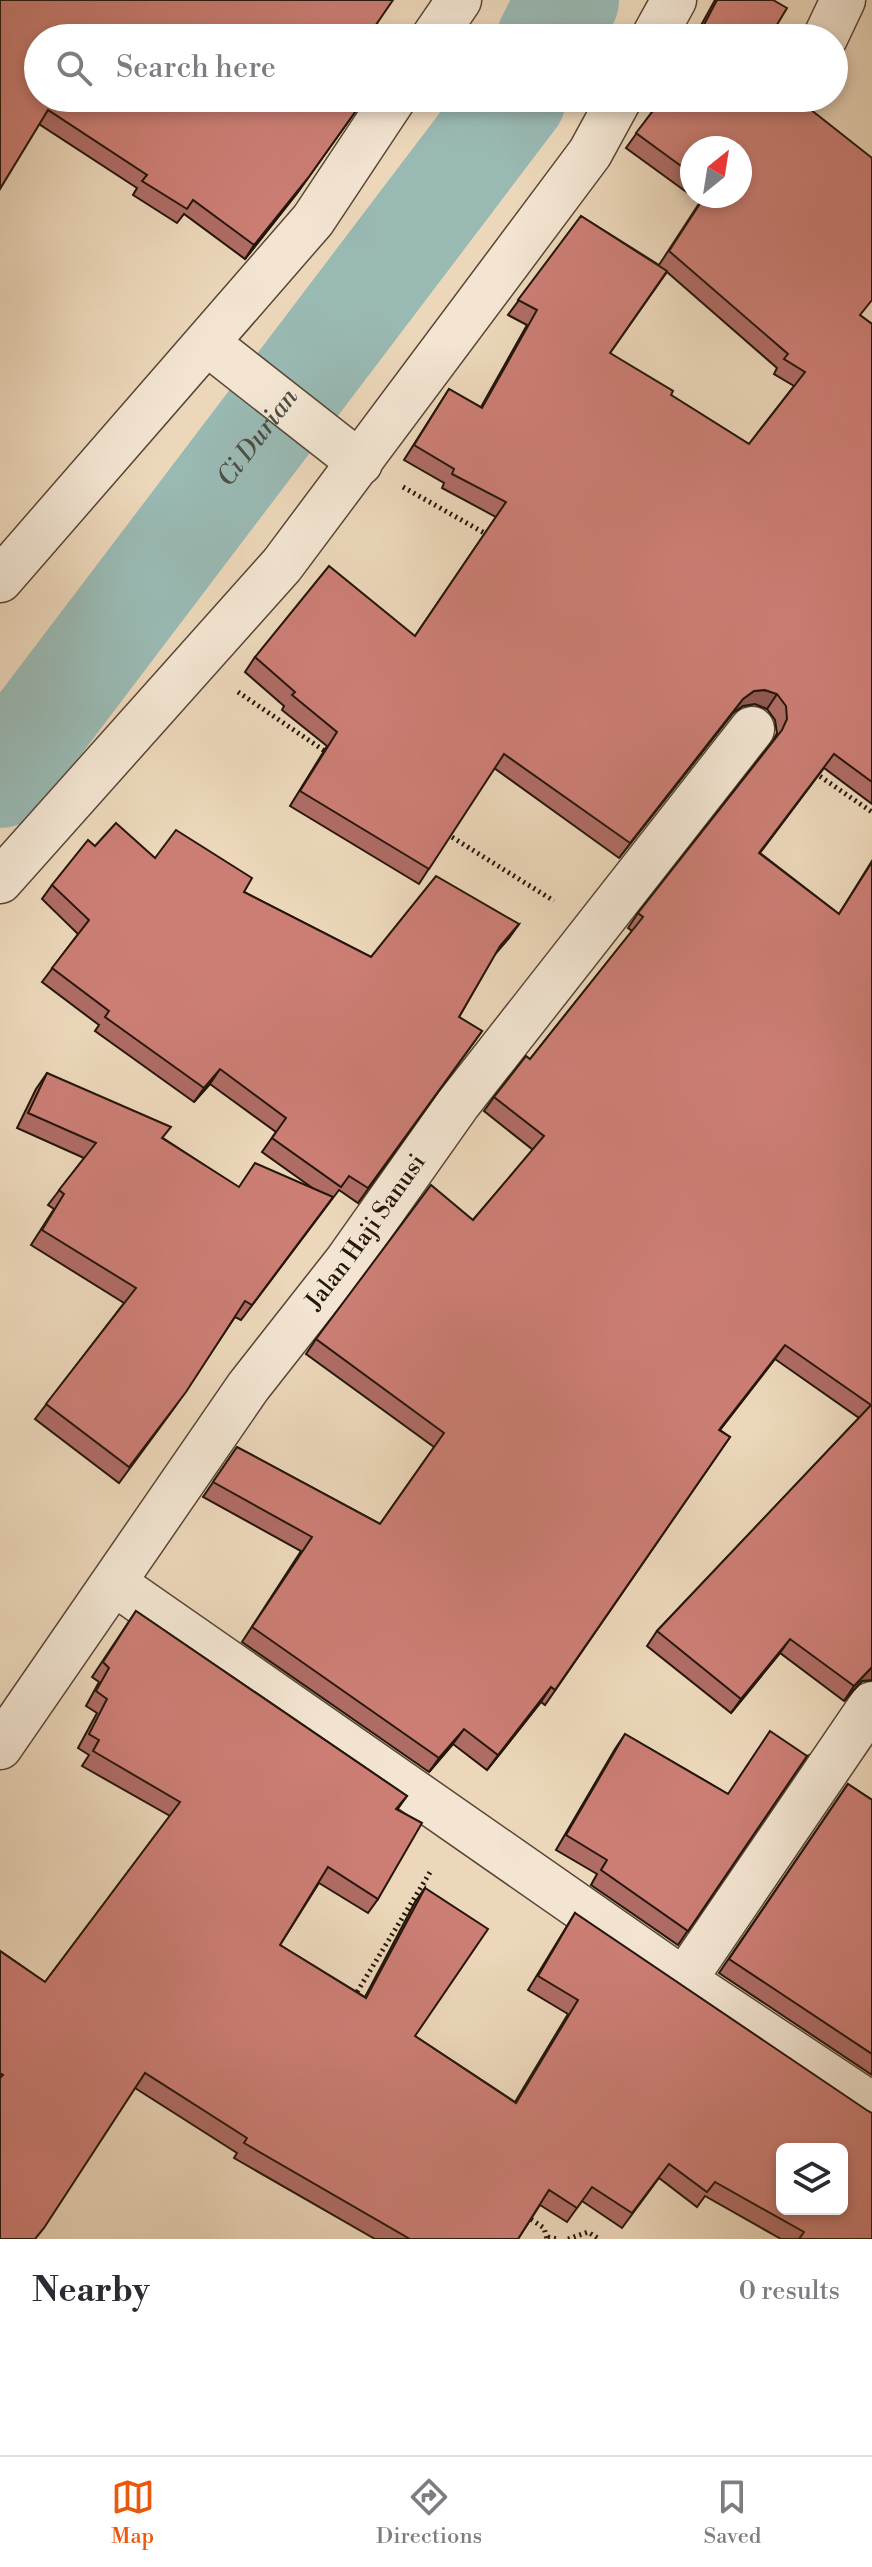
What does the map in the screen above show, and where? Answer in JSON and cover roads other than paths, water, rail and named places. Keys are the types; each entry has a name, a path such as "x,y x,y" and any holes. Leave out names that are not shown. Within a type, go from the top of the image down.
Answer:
{"street":[{"path":"443,24 459,0"},
{"path":"661,24 674,0"},
{"path":"832,24 843,0"},
{"path":"0,580 224,356 385,112"},
{"path":"0,881 282,565 344,450 590,153 612,112"},
{"path":"224,356 344,450"},
{"name":"Jalan Haji Sanusi","path":"3,1734 114,1583 248,1387 347,1261 458,1104 752,729"},
{"path":"114,1583 684,1980 872,2105"},
{"path":"684,1980 871,1707"}],"waterway":[{"name":"Ci Durian","path":"555,24 568,0"},
{"name":"Ci Durian","path":"0,777 504,112"}]}
